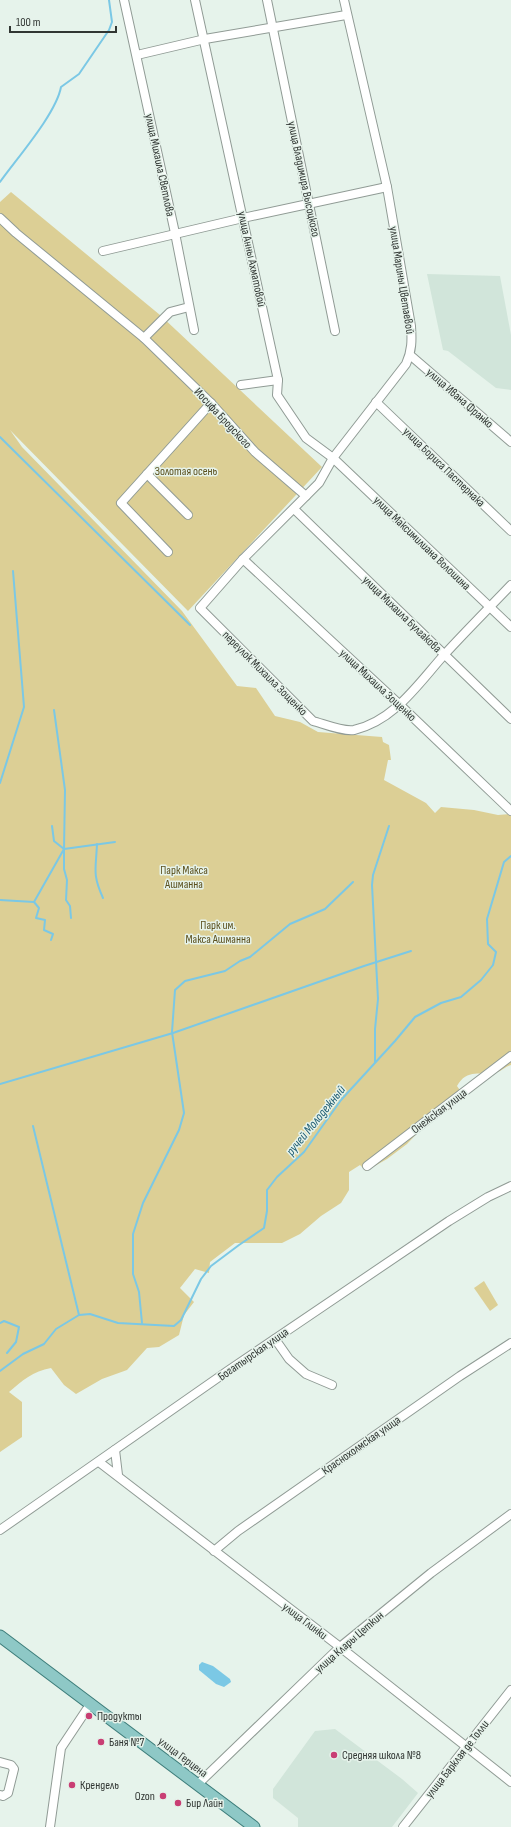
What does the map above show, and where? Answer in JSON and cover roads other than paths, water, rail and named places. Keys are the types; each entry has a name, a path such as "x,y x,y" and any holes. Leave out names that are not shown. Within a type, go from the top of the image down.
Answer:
{"main road":[{"name":"улица Герцена","path":"0,1636 198,1784 250,1826"}],"street":[{"name":"улица Михаила Светлова","path":"124,0 175,234 194,330"},
{"name":"улица Анны Ахматовой","path":"196,0 278,380 277,396 306,438 333,458"},
{"name":"улица Владимира Высоцкого","path":"267,0 336,331"},
{"name":"улица Марины Цветаевой","path":"200,608 243,560 319,483 333,458 406,364 410,355 412,342 411,326 387,187 346,15 344,0"},
{"path":"137,55 205,39 346,15"},
{"path":"103,251 243,218 387,187"},
{"name":"Иосифа Бродского","path":"0,218 16,233 144,338 211,403 255,452 306,496"},
{"path":"144,338 170,312 189,307"},
{"name":"улица Ивана Франко","path":"410,355 511,442"},
{"path":"241,385 278,380"},
{"name":"улица Бориса Пастернака","path":"376,402 511,531"},
{"path":"168,552 121,504 211,403"},
{"name":"улица Максимилиана Волошина","path":"333,458 511,627"},
{"path":"147,474 188,515"},
{"name":"улица Михаила Булгакова","path":"294,509 511,719"},
{"name":"улица Михаила Зощенко","path":"243,560 400,705 511,811"},
{"name":"переулок Михаила Зощенко","path":"200,608 313,721 332,727 353,731 375,723 400,705 444,655 511,585"},
{"name":"Онежская улица","path":"367,1166 511,1056"},
{"name":"Богатырская улица","path":"0,1530 275,1339 449,1221 488,1197 511,1186"},
{"path":"275,1339 288,1359 306,1374 332,1385"},
{"name":"Краснохолмская улица","path":"214,1551 238,1531 454,1380 511,1343"},
{"path":"115,1450 118,1476"},
{"name":"улица Глинки","path":"98,1462 340,1647 511,1782"},
{"name":"улица Клары Цеткин","path":"198,1784 340,1647 431,1573 511,1514"},
{"name":"улица Барклая де Толли","path":"403,1827 468,1747 511,1690"},
{"path":"50,1827 61,1748 91,1703"},
{"path":"0,1762 12,1765 14,1769 8,1793 3,1796 0,1795"}],"water":[{"path":"202,1662 213,1666 230,1679 231,1682 224,1687 216,1684 199,1670 199,1665"}],"waterway":[{"path":"0,182 44,123 58,98 61,87 79,74 109,30 112,22 109,0"},
{"path":"0,437 190,625"},
{"path":"0,783 24,707 13,571"},
{"path":"0,900 34,902 64,849 65,790 54,710"},
{"path":"52,826 54,841 64,849 115,842"},
{"path":"375,1062 375,1029 378,999 372,885 373,875 389,826"},
{"path":"97,844 96,877 103,898"},
{"path":"64,850 64,869 67,880 66,900 70,906 71,918"},
{"name":"ручей Молодежный","path":"0,1371 23,1354 44,1344 56,1329 79,1315 90,1314 118,1323 174,1326 181,1320 201,1279 211,1266 264,1228 267,1211 267,1190 277,1177 304,1152 341,1100 415,1017 441,1003 461,997 481,980 493,965 496,952 488,944 487,919 504,862 511,856"},
{"path":"142,1323 139,1292 133,1274 133,1234 143,1203 179,1130 184,1113 172,1032 175,990 185,981 225,971 240,961 250,957 290,924 325,909 353,882"},
{"path":"34,902 39,908 36,918 45,920 44,930 53,934 51,940"},
{"path":"0,1084 173,1033 411,951"},
{"path":"33,1126 79,1315"},
{"path":"0,1323 4,1321 19,1327 16,1342 7,1353"}],"place":[{"name":"Продукты","path":"89,1716"},
{"name":"Баня №7","path":"101,1742"},
{"name":"Средняя школа №8","path":"334,1755"},
{"name":"Крендель","path":"72,1785"},
{"name":"Ozon","path":"163,1796"},
{"name":"Бир Лайн","path":"178,1803"}],"park label":[{"name":"Золотая осень","path":"186,471"},
{"name":"Парк Макса Ашманна","path":"184,877"},
{"name":"Парк им. Макса Ашманна","path":"218,932"}]}
